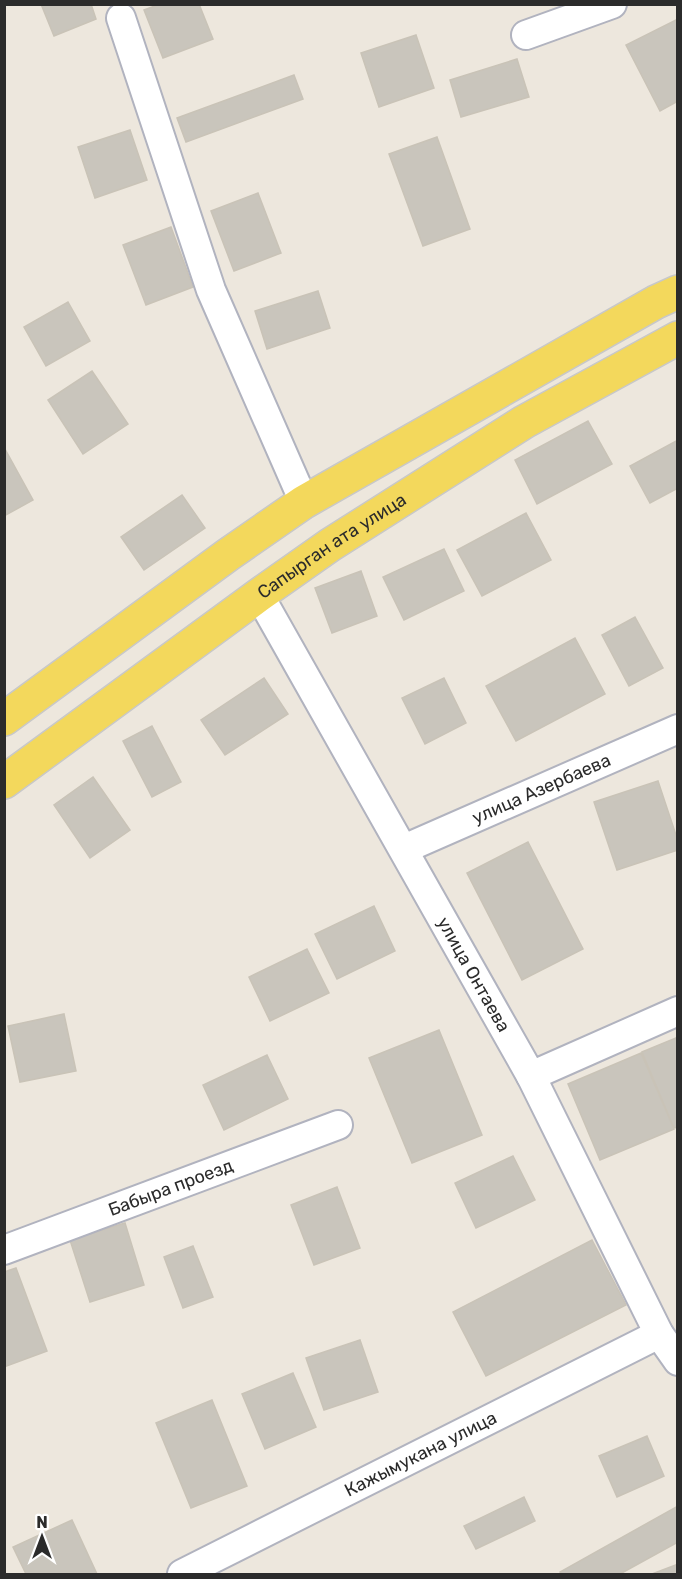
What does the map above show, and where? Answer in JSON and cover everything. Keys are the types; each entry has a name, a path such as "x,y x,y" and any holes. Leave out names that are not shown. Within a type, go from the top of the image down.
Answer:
{"main road":[{"path":"4,719 229,554 304,502 656,302 678,292"},
{"name":"Сапырган ата улица","path":"4,782 330,545 524,422 678,338"}],"street":[{"path":"526,35 612,4"},
{"path":"121,18 211,290 304,502"},
{"name":"улица Онтаева","path":"259,595 531,1076 659,1334 678,1361"},
{"name":"улица Азербаева","path":"404,849 678,729"},
{"path":"531,1076 678,1011"},
{"name":"Бабыра проезд","path":"4,1250 338,1125"},
{"name":"Кажымукана улица","path":"182,1575 659,1334"}],"building":[{"path":"41,4 91,4 96,19 54,36"},
{"path":"160,4 199,4 213,39 163,58 144,10"},
{"path":"678,19 678,101 660,111 626,45"},
{"path":"416,35 434,88 379,107 361,53"},
{"path":"517,59 529,97 461,117 450,80"},
{"path":"294,75 303,99 186,142 177,118"},
{"path":"130,130 147,180 95,198 78,147"},
{"path":"437,137 470,229 423,246 389,154"},
{"path":"258,193 281,253 234,271 211,211"},
{"path":"171,227 193,287 146,305 123,245"},
{"path":"318,291 330,328 267,349 255,311"},
{"path":"68,302 90,341 46,366 24,327"},
{"path":"92,371 128,424 83,454 48,400"},
{"path":"588,421 612,464 537,504 515,460"},
{"path":"678,440 678,488 650,503 630,466"},
{"path":"4,449 33,500 4,516"},
{"path":"182,495 205,528 144,570 121,537"},
{"path":"526,513 551,560 482,596 457,550"},
{"path":"444,549 464,591 404,620 383,577"},
{"path":"361,571 377,616 332,633 315,588"},
{"path":"635,617 663,668 629,686 602,635"},
{"path":"575,638 605,694 516,741 486,686"},
{"path":"264,678 288,714 225,755 201,720"},
{"path":"444,678 466,723 425,744 402,698"},
{"path":"152,726 181,782 152,797 123,741"},
{"path":"93,777 130,830 90,858 54,805"},
{"path":"658,781 678,841 678,850 617,870 594,802"},
{"path":"528,842 583,949 522,980 467,873"},
{"path":"374,906 395,951 337,979 315,934"},
{"path":"307,949 329,993 270,1021 249,977"},
{"path":"64,1014 76,1071 20,1082 8,1026"},
{"path":"439,1030 482,1135 412,1163 369,1058"},
{"path":"678,1037 678,1127 674,1128 642,1052"},
{"path":"641,1053 674,1129 600,1160 568,1084"},
{"path":"267,1055 288,1099 224,1130 203,1085"},
{"path":"513,1156 535,1200 476,1228 455,1183"},
{"path":"337,1187 360,1248 314,1265 291,1205"},
{"path":"125,1223 144,1285 90,1302 70,1240"},
{"path":"592,1240 626,1305 486,1376 453,1312"},
{"path":"193,1246 213,1297 183,1308 164,1257"},
{"path":"16,1268 47,1351 4,1367 4,1272"},
{"path":"360,1340 378,1392 324,1410 306,1358"},
{"path":"293,1373 316,1427 265,1449 242,1394"},
{"path":"212,1400 247,1486 191,1508 156,1423"},
{"path":"647,1436 664,1476 617,1497 599,1456"},
{"path":"524,1497 535,1521 476,1549 464,1526"},
{"path":"678,1506 678,1542 620,1574 561,1574 560,1572"},
{"path":"72,1520 97,1574 26,1574 13,1547"},
{"path":"678,1564 678,1574 652,1574"}]}
